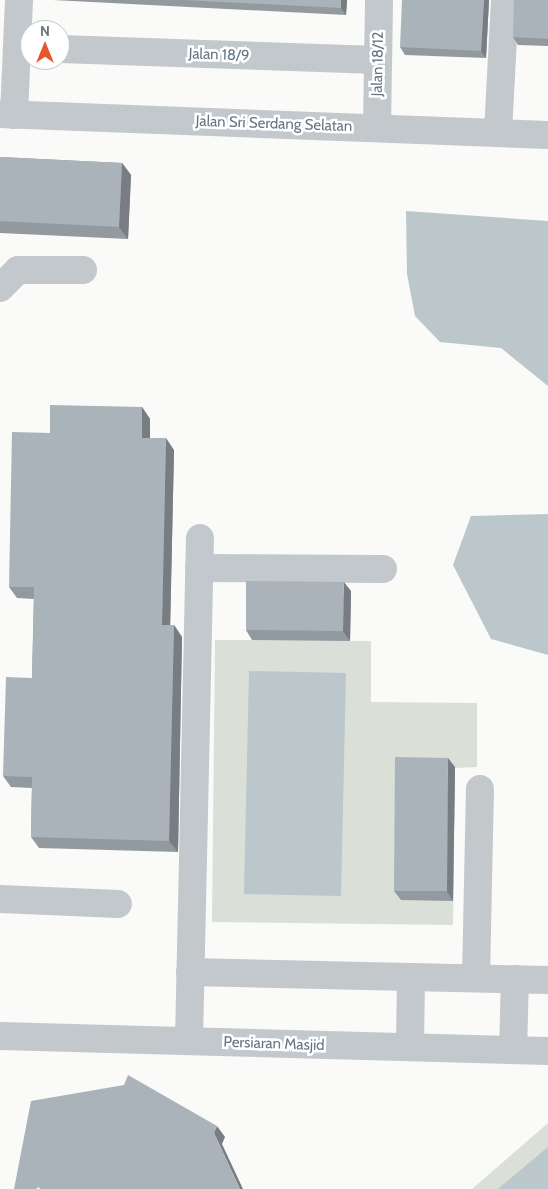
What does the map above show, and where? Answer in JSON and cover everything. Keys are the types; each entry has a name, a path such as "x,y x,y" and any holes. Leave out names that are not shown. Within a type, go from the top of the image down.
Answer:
{"street":[{"path":"7,115 19,0"},
{"name":"Jalan 18/12","path":"377,128 379,0"},
{"path":"498,133 505,0"},
{"name":"Jalan 18/9","path":"70,49 378,60"},
{"name":"Jalan Sri Serdang Selatan","path":"7,115 548,135"},
{"path":"0,288 18,270 83,270"},
{"path":"189,1041 200,538"},
{"path":"199,568 383,569"},
{"path":"476,978 480,789"},
{"path":"0,898 118,904"},
{"path":"190,972 548,980"},
{"path":"410,1047 411,977"},
{"path":"513,1050 515,979"},
{"name":"Persiaran Masjid","path":"0,1036 548,1051"}],"shaded area":[{"path":"406,211 548,221 548,386 501,348 440,342 415,316 407,274"},
{"path":"548,514 548,655 491,639 453,565 471,516"},
{"path":"253,590 351,591 350,641 371,641 371,702 477,703 477,767 455,768 453,925 212,922 215,640 252,640"},
{"path":"249,671 346,673 341,896 244,894"},
{"path":"548,1123 548,1189 472,1189"},
{"path":"548,1147 548,1189 498,1189"}],"building":[{"path":"183,0 341,0 341,8"},
{"path":"402,0 484,0 481,51 400,47"},
{"path":"514,0 548,0 548,39 513,37"},
{"path":"0,157 122,163 119,227 0,221"},
{"path":"50,405 142,407 142,438 166,438 162,625 174,625 169,841 31,837 32,777 3,776 6,677 32,678 34,587 9,587 12,432 50,433"},
{"path":"246,581 344,582 343,631 246,630"},
{"path":"395,757 448,758 447,891 394,891"},
{"path":"128,1075 217,1126 214,1133 240,1189 40,1189 39,1187 36,1189 14,1189 31,1101 124,1085"}]}
